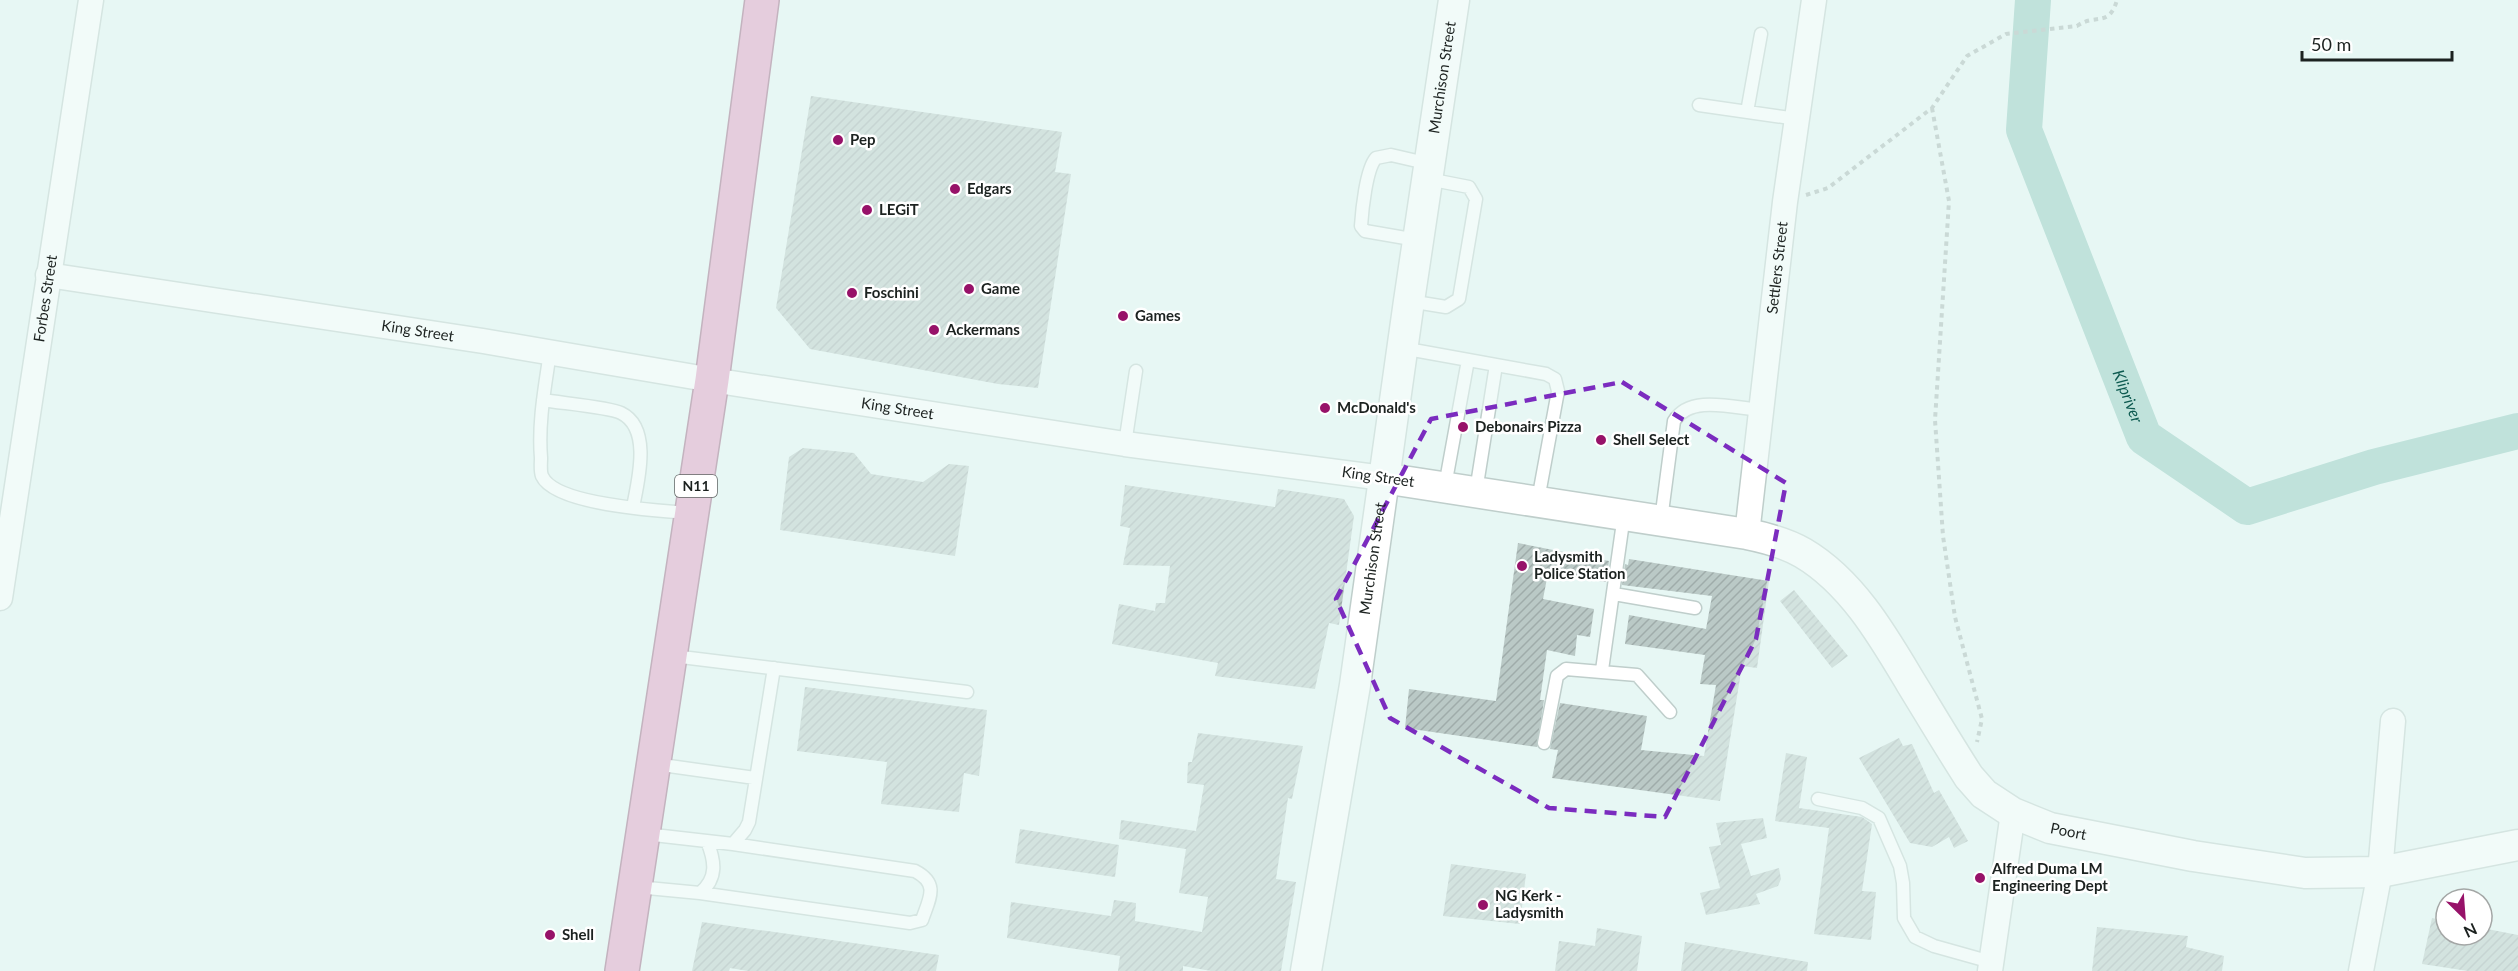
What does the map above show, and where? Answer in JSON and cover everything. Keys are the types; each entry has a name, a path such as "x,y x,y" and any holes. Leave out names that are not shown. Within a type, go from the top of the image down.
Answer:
{"highway":[{"name":"N11","path":"622,971 712,380 762,0"}],"street":[{"name":"Forbes Street","path":"0,598 91,0"},
{"name":"Murchison Street","path":"1306,971 1355,685 1383,478 1454,0"},
{"name":"Settlers Street","path":"1747,534 1785,202 1814,0"},
{"name":"King Street","path":"48,275 1125,444 1445,486 1747,534"},
{"name":"Poort","path":"1747,534 1788,545 1802,552 1826,570 1847,591 1881,634 1969,777 1984,794 2013,813 2050,828 2193,856 2305,873 2380,872 2518,845"},
{"path":"2361,971 2380,872 2393,721"},
{"path":"1991,967 2013,813"}],"lane":[{"path":"1746,112 1761,34"},
{"path":"1699,105 1797,119"},
{"path":"1409,301 1446,307 1459,299 1476,199 1469,187 1391,155 1376,159 1370,165 1361,224 1365,231 1419,240"},
{"path":"1402,348 1546,374 1555,379 1558,386 1538,500"},
{"path":"549,352 539,434 542,476 549,485 580,499 692,513"},
{"path":"1445,486 1468,360"},
{"path":"1476,491 1496,365"},
{"path":"1125,444 1136,371"},
{"path":"543,400 619,411 630,418 638,435 640,467 633,507"},
{"path":"1660,520 1674,421 1679,412 1696,405 1761,410"},
{"path":"1602,670 1624,514"},
{"path":"1614,594 1695,608"},
{"path":"671,656 967,692"},
{"path":"733,844 749,822 774,668"},
{"path":"1544,743 1559,673 1566,669 1602,670 1637,675 1670,712"},
{"path":"654,764 755,778"},
{"path":"1818,799 1867,810 1880,820 1902,873 1904,918 1915,937 1991,967"},
{"path":"636,886 910,923 922,920 932,890 929,881 915,871 733,844 644,834"},
{"path":"700,893 713,878 714,866 707,841"}],"path":[{"path":"1785,202 1828,188 1932,108 1967,56 2006,34 2064,28 2077,26 2083,21 2105,19 2114,11 2117,0"},
{"path":"1932,108 1949,201 1935,420 1943,536 1955,617 1982,719 1969,777"}],"highlighted area":[{"path":"1622,382 1786,483 1756,639 1665,817 1549,808 1390,718 1336,599 1431,419"}],"building":[{"path":"811,96 1062,132 1055,172 1071,174 1038,388 998,384 810,349 776,308"},
{"path":"803,448 854,453 871,474 923,482 949,464 969,466 955,556 780,530 789,457"},
{"path":"1125,485 1275,507 1278,489 1344,499 1354,516 1339,625 1329,623 1315,689 1215,676 1218,663 1112,644 1119,604 1155,611 1156,603 1165,603 1170,566 1123,565 1130,528 1120,526"},
{"path":"1518,543 1609,561 1606,582 1548,573 1543,599 1594,609 1590,637 1577,635 1575,656 1547,650 1540,700 1544,700 1537,747 1405,728 1409,689 1496,701"},
{"path":"1629,559 1769,581 1757,668 1742,666 1720,801 1552,778 1558,750 1550,749 1560,703 1647,716 1641,750 1704,756 1716,685 1700,684 1705,655 1625,644 1629,615 1706,629 1712,596 1622,585 1625,564 1628,565"},
{"path":"1794,590 1848,656 1832,668 1780,601"},
{"path":"805,687 987,710 979,776 964,773 959,812 881,804 887,762 797,751"},
{"path":"1198,733 1303,746 1292,799 1288,798 1276,879 1296,882 1281,971 1211,971 1183,966 1183,971 1118,971 1120,956 1007,938 1011,902 1111,916 1114,900 1136,903 1135,921 1202,932 1208,897 1179,893 1186,849 1119,839 1121,820 1196,831 1204,785 1187,783 1188,762 1192,762"},
{"path":"1899,738 1903,746 1912,744 1934,793 1939,790 1968,841 1954,848 1949,837 1932,847 1910,843 1859,758"},
{"path":"1786,753 1807,757 1799,808 1862,817 1872,824 1862,891 1876,892 1871,940 1814,934 1829,828 1775,821"},
{"path":"1763,818 1767,838 1741,844 1751,876 1779,868 1781,879 1778,886 1756,894 1760,904 1706,915 1700,893 1720,888 1709,847 1721,845 1716,823"},
{"path":"1020,829 1119,845 1115,877 1015,863"},
{"name":"NG Kerk - Ladysmith","path":"1451,864 1526,874 1520,924 1443,916"},
{"path":"2432,918 2434,918 2434,947 2494,947 2494,930 2518,935 2518,971 2468,971 2422,964"},
{"path":"702,922 939,955 936,971 748,971 730,968 729,971 692,971"},
{"path":"2097,927 2188,936 2186,947 2224,956 2222,971 2092,971"},
{"path":"1597,928 1642,936 1637,971 1555,971 1559,941 1595,946"},
{"path":"1685,942 1808,962 1807,971 1681,971"}],"waterway":[{"name":"Klipriver","path":"2033,0 2024,130 2144,437 2247,507 2374,467 2518,431"}],"place":[{"name":"Pep","path":"838,140"},
{"name":"Edgars","path":"955,189"},
{"name":"LEGiT","path":"867,210"},
{"name":"Game","path":"969,289"},
{"name":"Foschini","path":"852,293"},
{"name":"Games","path":"1123,316"},
{"name":"Ackermans","path":"934,330"},
{"name":"McDonald's","path":"1325,408"},
{"name":"Debonairs Pizza","path":"1463,427"},
{"name":"Shell Select","path":"1601,440"},
{"name":"Ladysmith Police Station","path":"1522,566"},
{"name":"Alfred Duma LM Engineering Dept","path":"1980,878"},
{"name":"NG Kerk - Ladysmith","path":"1483,905"},
{"name":"Shell","path":"550,935"}]}
